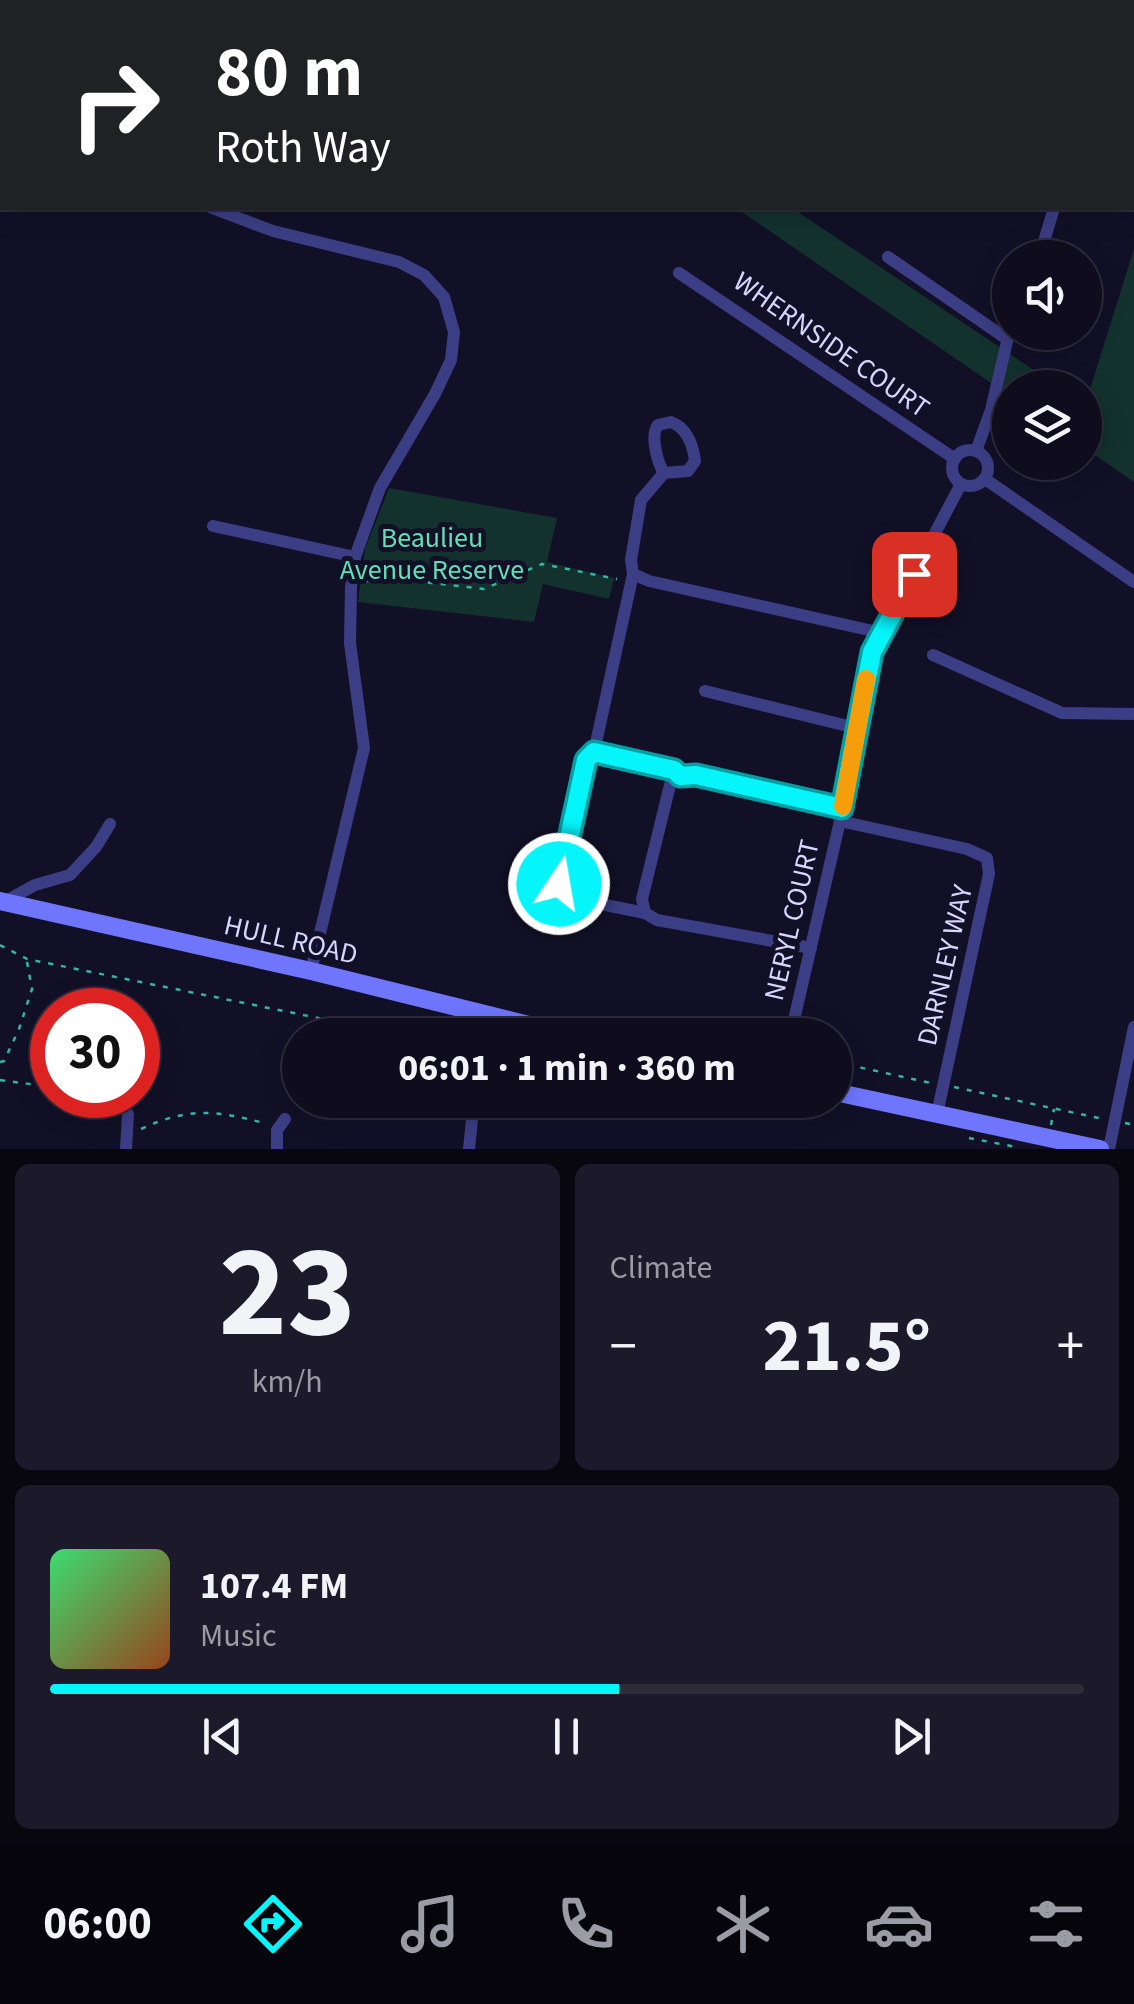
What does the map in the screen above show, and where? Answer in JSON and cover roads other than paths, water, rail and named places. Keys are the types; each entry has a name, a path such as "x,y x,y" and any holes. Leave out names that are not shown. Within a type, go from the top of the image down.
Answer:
{"main road":[{"name":"HULL ROAD","path":"2,901 506,1018"},
{"path":"852,1096 1100,1149"}],"street":[{"path":"217,210 273,231 399,262 424,274 444,297 454,332 451,360 380,488 355,557 350,587 350,643 364,748 311,971"},
{"path":"1045,240 1053,210"},
{"path":"888,257 992,324"},
{"name":"WHERNSIDE COURT","path":"679,273 955,459"},
{"path":"976,451 1005,350"},
{"path":"976,451 988,463 984,479 970,486 961,484 953,472 955,459 960,453 976,451"},
{"path":"664,473 640,500 631,560 633,574 594,752 586,760 558,888 573,900 810,948"},
{"path":"984,479 1134,582"},
{"name":"NERYL COURT","path":"794,1018 841,814 872,652 961,484"},
{"path":"213,526 355,557"},
{"path":"633,574 649,582 882,633"},
{"path":"933,655 1062,712 1134,714"},
{"path":"705,691 856,728"},
{"path":"594,752 674,770 680,776"},
{"path":"645,913 642,899 670,785 680,776 696,775 841,814"},
{"name":"DARNLEY WAY","path":"841,814 967,849 986,858 990,874 938,1114"},
{"path":"2,901 35,885 70,875 96,847 110,824"},
{"path":"474,1018 476,1010"},
{"path":"1109,1149 1134,1026"},
{"path":"469,1149 472,1118"},
{"path":"126,1149 128,1120"},
{"path":"277,1149 281,1124"}],"park label":[{"name":"Beaulieu Avenue Reserve","path":"432,553"}]}
